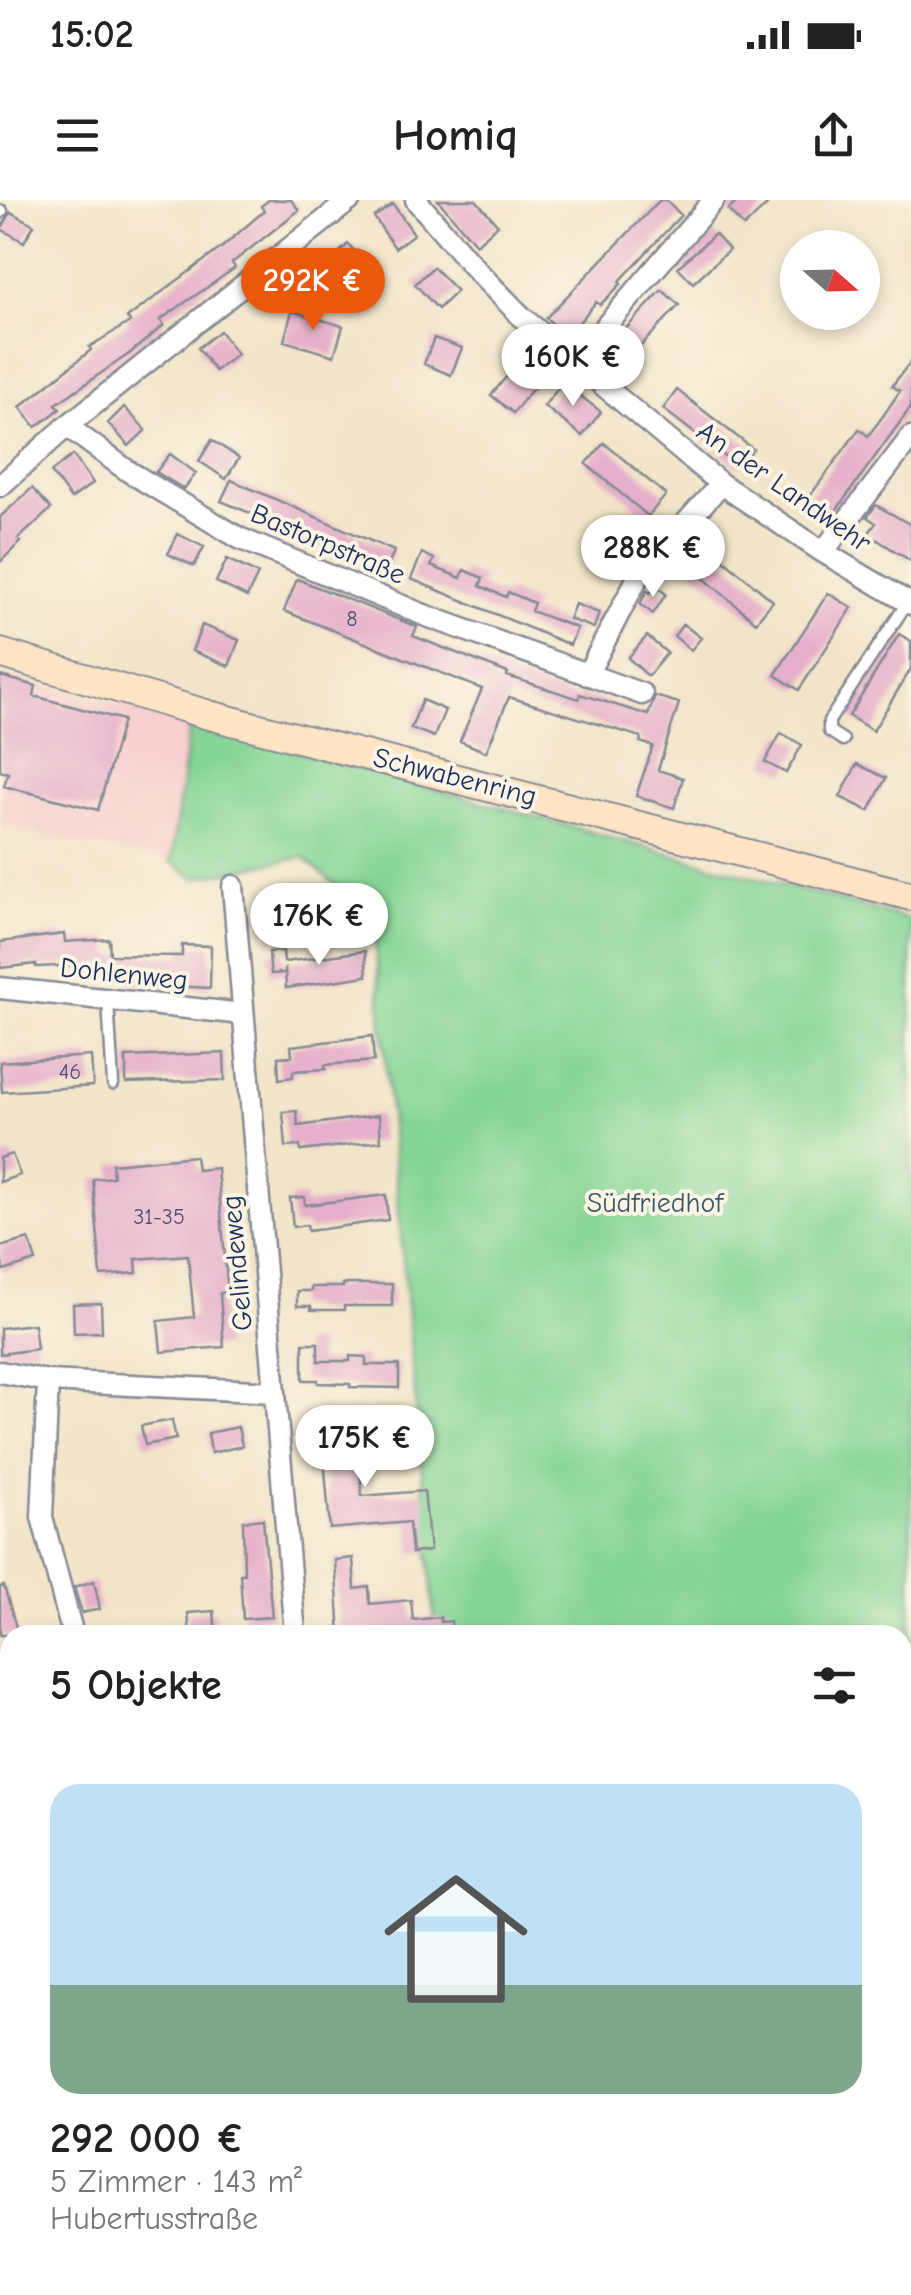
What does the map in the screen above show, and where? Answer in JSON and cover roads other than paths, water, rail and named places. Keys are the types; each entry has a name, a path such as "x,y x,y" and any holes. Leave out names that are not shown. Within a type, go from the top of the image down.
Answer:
{"street":[{"path":"0,486 67,426 350,200"},
{"name":"An der Landwehr","path":"416,200 476,271 574,364 721,484 909,603"},
{"path":"574,364 714,200"},
{"name":"Bastorpstraße","path":"67,426 128,471 240,538 424,616 642,694"},
{"path":"823,552 904,460 911,437"},
{"path":"587,675 639,575 721,484"},
{"name":"Schwabenring","path":"0,653 209,714 911,896"},
{"name":"Gelindeweg","path":"233,886 294,1625"},
{"name":"Dohlenweg","path":"0,988 243,1014"},
{"path":"0,1372 48,1381 276,1392"},
{"path":"48,1381 42,1516 70,1625"}],"lane":[{"path":"844,740 829,731 829,721 909,603"},
{"path":"108,1000 112,1084"}],"park label":[{"name":"Südfriedhof","path":"655,1203"}]}
